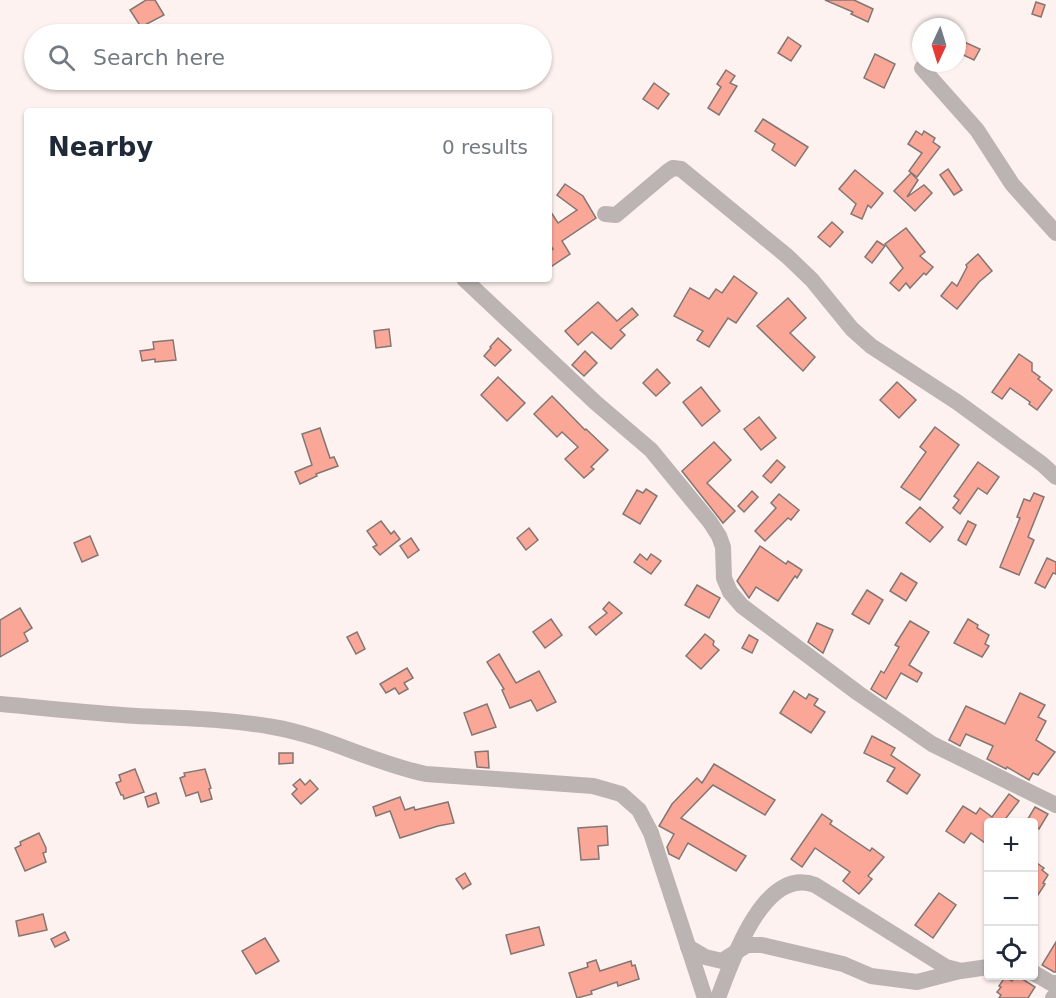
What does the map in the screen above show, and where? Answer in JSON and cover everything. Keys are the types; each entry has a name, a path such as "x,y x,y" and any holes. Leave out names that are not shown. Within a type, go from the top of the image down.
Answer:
{"street":[{"path":"926,72 977,130 1012,184 1056,233"},
{"path":"605,214 616,215 673,168 681,169 787,256 812,280 852,329 871,346 957,402 1042,464 1056,477"},
{"path":"467,282 596,403 651,450 719,536 723,547 724,578 730,592 742,606 858,693 932,744 1056,805"},
{"path":"0,704 135,716 209,719 273,727 320,738 402,769 426,774 593,786 621,794 639,810 651,833 705,998"},
{"path":"718,998 736,951 755,914 778,891 792,883 804,881 815,885 946,967 961,971"},
{"path":"688,947 716,961 729,958 747,945 762,945 843,964 871,976 917,982 984,968"},
{"path":"1038,975 1051,983 1056,983"}],"building":[{"path":"146,0 155,0 164,15 147,24 139,24 130,10"},
{"path":"825,0 854,0 873,9 868,22 851,14 853,12"},
{"path":"1036,2 1045,5 1041,17 1032,14"},
{"path":"788,37 801,46 791,61 778,53"},
{"path":"966,43 980,49 974,60 966,56"},
{"path":"875,54 895,64 884,88 864,78"},
{"path":"726,70 735,76 730,83 737,86 719,115 708,108 721,87 717,84"},
{"path":"654,83 669,94 658,109 643,99"},
{"path":"763,119 808,147 795,166 772,150 775,144 755,131"},
{"path":"916,131 922,135 924,131 935,138 933,142 940,147 917,177 909,171 922,153 908,144"},
{"path":"948,169 962,190 954,195 940,175"},
{"path":"855,170 883,193 871,208 868,205 862,219 851,214 856,204 839,189"},
{"path":"911,173 918,180 907,197 924,185 932,193 915,211 894,191"},
{"path":"565,184 583,196 596,218 562,241 570,254 552,266 552,214 558,223 577,210 557,195"},
{"path":"832,222 843,232 830,247 818,237"},
{"path":"906,228 925,252 920,256 933,267 910,288 906,283 899,291 890,283 903,268 885,244"},
{"path":"877,241 885,246 872,263 865,257"},
{"path":"978,254 992,271 979,282 957,309 941,296 952,282 957,286 966,265"},
{"path":"734,276 757,293 736,323 728,318 709,347 697,340 703,331 674,316 690,288 709,299 716,289 722,293"},
{"path":"788,298 806,318 790,333 815,357 803,371 757,326"},
{"path":"598,302 617,321 632,308 638,315 620,330 625,335 611,349 592,332 578,345 565,331"},
{"path":"389,329 391,346 376,348 374,331"},
{"path":"498,338 511,350 495,366 484,356"},
{"path":"173,340 176,360 142,361 140,351 154,349 153,342"},
{"path":"585,351 597,363 584,376 572,365"},
{"path":"1019,354 1032,363 1032,371 1052,390 1037,410 1010,388 1002,399 992,392"},
{"path":"657,369 670,383 656,396 643,383"},
{"path":"498,377 525,403 507,421 481,395"},
{"path":"897,382 916,400 899,418 880,400"},
{"path":"701,387 720,411 702,426 683,402"},
{"path":"552,396 608,450 591,467 594,469 584,478 565,459 578,447 562,432 557,437 534,414"},
{"path":"759,417 776,438 761,450 744,429"},
{"path":"935,427 959,445 920,500 901,487 926,452 920,447"},
{"path":"320,428 330,458 334,457 338,466 316,474 317,476 300,484 295,472 312,465 302,434"},
{"path":"714,442 731,460 707,483 735,511 723,523 682,471"},
{"path":"777,460 785,467 771,483 763,476"},
{"path":"978,462 999,477 987,494 978,488 960,514 953,508 959,500 954,496"},
{"path":"646,489 657,496 640,524 623,514 637,490 643,493"},
{"path":"752,491 758,497 744,512 738,506"},
{"path":"1034,493 1044,497 1028,537 1034,540 1019,575 1000,567 1020,518 1017,517 1024,499 1030,501"},
{"path":"779,494 799,510 791,520 788,518 765,541 755,531 776,508 771,503"},
{"path":"920,507 943,527 930,542 906,523"},
{"path":"381,521 391,534 394,531 400,539 380,555 373,547 377,545 367,531"},
{"path":"968,521 976,525 966,545 958,540"},
{"path":"529,528 538,540 526,550 517,538"},
{"path":"90,536 98,555 82,562 74,543"},
{"path":"411,538 419,550 408,558 400,546"},
{"path":"760,546 786,564 788,561 802,570 797,578 795,576 778,601 756,587 749,598 737,581"},
{"path":"640,554 647,560 651,554 661,561 651,574 634,562"},
{"path":"1047,558 1056,562 1056,574 1053,573 1045,588 1035,583"},
{"path":"901,573 917,583 906,601 890,591"},
{"path":"697,585 720,598 709,618 685,605"},
{"path":"867,590 883,600 869,624 852,614"},
{"path":"609,602 622,613 596,635 589,627 607,613 603,609"},
{"path":"20,608 32,628 24,633 28,641 0,657 0,620"},
{"path":"551,619 562,635 545,648 533,632"},
{"path":"968,619 989,635 985,644 989,646 982,657 954,643"},
{"path":"910,621 929,632 909,665 922,673 917,682 901,673 886,699 871,689 881,671 884,673 899,647 895,645"},
{"path":"817,623 833,630 823,653 808,642"},
{"path":"357,632 365,649 356,654 347,637"},
{"path":"705,634 714,641 713,645 719,650 701,669 686,656"},
{"path":"749,635 758,640 752,653 742,648"},
{"path":"499,654 516,683 539,671 556,702 537,711 531,700 510,708 502,690 504,689 487,662"},
{"path":"407,668 413,678 404,683 408,689 399,694 395,688 386,693 380,684"},
{"path":"794,691 806,699 809,694 818,699 814,705 825,712 811,733 780,713"},
{"path":"1020,693 1045,705 1038,717 1046,721 1036,740 1055,752 1038,775 1033,773 1029,780 987,759 993,746 966,734 960,746 949,740 966,706 1005,724"},
{"path":"487,704 496,727 472,735 464,713"},
{"path":"872,736 895,748 891,755 920,775 907,794 887,781 895,768 864,753"},
{"path":"488,751 489,768 477,767 475,752"},
{"path":"279,753 293,753 293,763 279,764"},
{"path":"714,764 775,800 765,815 713,785 681,818 746,856 736,871 688,843 679,859 669,854 667,847 674,834 659,826 672,804 697,778 702,783"},
{"path":"135,769 144,792 124,799 116,783 121,781 119,775"},
{"path":"205,769 212,799 201,802 198,792 186,796 180,778 185,776 184,773"},
{"path":"300,779 305,785 310,780 318,789 301,804 292,794 297,789 293,785"},
{"path":"156,793 159,803 148,807 145,797"},
{"path":"1009,794 1019,801 1006,818 984,818 984,842 971,833 964,843 946,831 963,806 976,814 980,808 992,817"},
{"path":"400,797 405,810 414,807 415,810 448,802 454,823 400,838 390,811 376,816 373,807"},
{"path":"1035,807 1048,814 1039,829 1038,818 1028,818"},
{"path":"822,814 832,821 830,824 870,851 872,848 884,857 868,876 872,879 859,894 843,881 850,872 815,848 802,867 791,859"},
{"path":"607,826 608,845 598,846 599,859 581,860 578,828"},
{"path":"39,833 46,848 46,852 43,853 46,862 25,871 15,848 21,845 20,842"},
{"path":"1038,864 1048,875 1043,883 1045,884 1038,895"},
{"path":"465,873 471,884 463,889 456,879"},
{"path":"939,893 956,905 933,938 915,925"},
{"path":"43,914 47,930 19,936 16,921"},
{"path":"539,927 544,945 511,954 506,935"},
{"path":"65,932 69,940 55,947 51,939"},
{"path":"265,938 279,961 256,974 242,951"},
{"path":"1056,942 1056,972 1054,972 1042,965"},
{"path":"596,960 600,971 631,961 632,966 635,965 639,979 618,986 617,982 591,991 592,994 577,998 569,973 588,967 587,963"},
{"path":"1003,980 1024,980 1035,987 1028,998 999,998 1001,995 997,992"}]}
